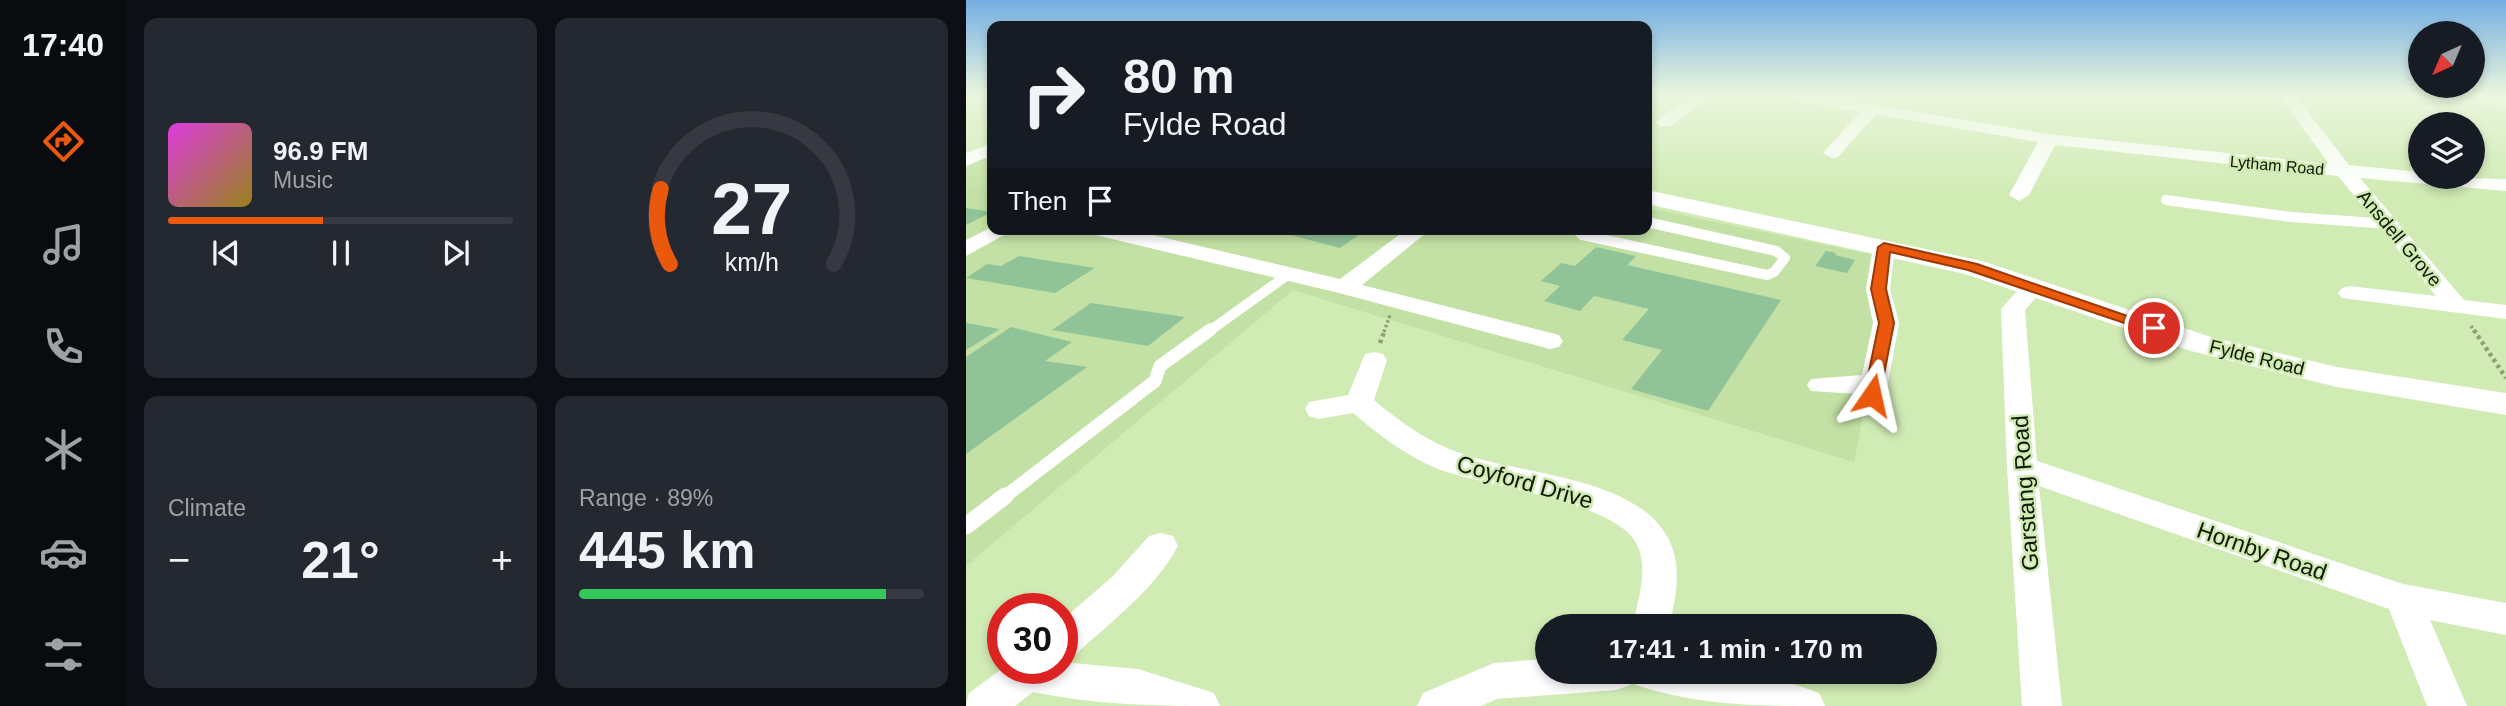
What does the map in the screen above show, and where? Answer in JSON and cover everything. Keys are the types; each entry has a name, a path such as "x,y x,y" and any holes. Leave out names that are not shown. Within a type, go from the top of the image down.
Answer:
{"street":[{"path":"1832,153 1855,128"},
{"name":"Lytham Road","path":"1981,128 2049,139 2344,171 2506,185"},
{"name":"Ansdell Grove","path":"2312,128 2344,171 2456,305"},
{"path":"2020,195 2049,139"},
{"path":"966,160 987,150"},
{"name":"Fylde Road","path":"1652,198 1972,267 2202,344 2324,374 2506,404"},
{"path":"966,249 994,235"},
{"path":"1124,235 1343,287 1550,341"},
{"path":"1343,287 1413,235"},
{"path":"1821,385 1859,385 1873,388 1886,323 1878,289 1884,247"},
{"name":"Garstang Road","path":"2033,288 2013,309 2022,468 2042,706"},
{"name":"Ansdell Grove","path":"2350,293 2506,312"},
{"path":"1319,409 1359,403 1374,360"},
{"name":"Coyford Drive","path":"1359,403 1396,435 1450,461 1542,484 1621,511 1644,528 1656,551 1662,575 1654,614"},
{"name":"Hornby Road","path":"2022,468 2403,599 2506,619"},
{"path":"1078,629 1125,587 1161,546"},
{"path":"2403,599 2447,706"},
{"path":"1437,706 1494,681 1535,678"},
{"path":"1078,683 1138,687 1200,706"},
{"path":"983,706 1013,684"},
{"path":"1705,684 1805,706"}],"lane":[{"path":"2166,200 2291,217 2389,225"},
{"path":"1582,235 1767,275 1774,272 1784,258 1776,251 1652,223"},
{"path":"966,526 1155,381 1160,366 1289,274"}],"path":[{"path":"1374,360 1395,301"},
{"path":"2456,305 2506,377"}],"shaded area":[{"path":"987,157 987,235 1652,235 1652,209 1894,259 1854,462 1293,290 966,566 966,167"}],"building":[{"path":"966,208 987,211 987,214 966,225"},
{"path":"1291,235 1358,235 1340,248"},
{"path":"1596,247 1636,256 1627,265 1781,300 1708,411 1631,389 1662,350 1622,340 1649,309 1594,296 1580,311 1544,301 1560,286 1541,281 1561,263 1575,266"},
{"path":"1826,251 1855,260 1847,273 1815,266"},
{"path":"1019,256 1095,268 1055,293 966,278 987,264 1001,266"},
{"path":"1091,303 1185,317 1148,346 1052,330"},
{"path":"966,323 1000,329 966,350"},
{"path":"1011,327 1072,342 1045,361 1087,367 966,454 966,357"}],"route":[{"path":"1872,395 1886,323 1878,289 1884,247 1972,267 2154,328"}]}
